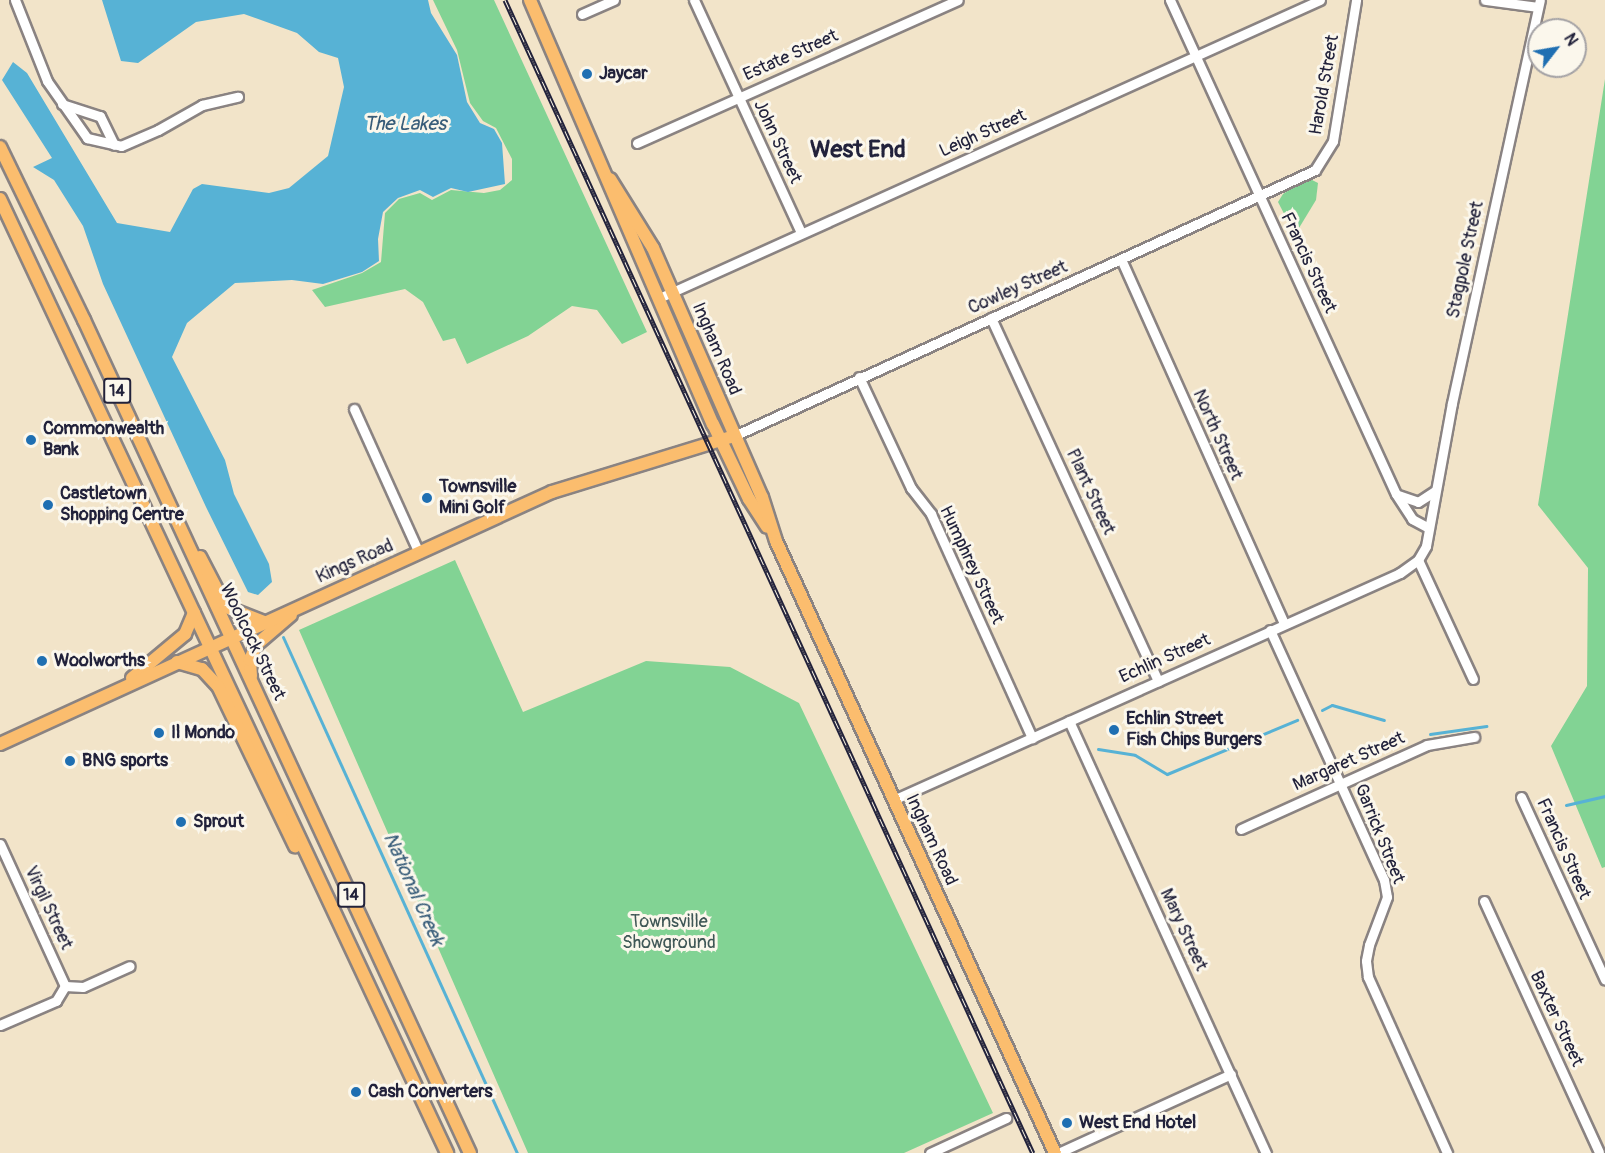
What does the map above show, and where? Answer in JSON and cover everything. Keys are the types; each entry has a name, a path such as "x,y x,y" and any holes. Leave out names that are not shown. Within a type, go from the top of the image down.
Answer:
{"main road":[{"name":"Ingham Road","path":"530,0 610,178 721,441 749,499 776,541"},
{"name":"Woolcock Street","path":"0,147 229,638 252,682 470,1153"},
{"name":"Ingham Road","path":"610,178 644,231 672,292 762,497 776,541 1057,1153"},
{"name":"14","path":"0,199 447,1153"},
{"name":"Kings Road","path":"0,744 552,492 734,436"},
{"path":"173,516 225,607 264,622"},
{"path":"252,682 250,660 256,645 304,604"},
{"path":"117,690 185,634 194,613"},
{"path":"177,662 202,669 218,686 286,832 320,885"}],"street":[{"path":"15,0 38,62 83,136 114,145 133,142 202,105 238,97"},
{"path":"582,14 614,0"},
{"name":"John Street","path":"694,0 801,233"},
{"name":"Estate Street","path":"637,143 738,96 958,0"},
{"name":"Francis Street","path":"1170,0 1396,494 1412,519 1429,528"},
{"name":"Leigh Street","path":"659,298 1320,0"},
{"name":"Harold Street","path":"1314,170 1333,141 1356,0"},
{"path":"1485,0 1539,4"},
{"name":"Stagpole Street","path":"1429,528 1539,4"},
{"path":"62,104 100,116 104,129 114,145"},
{"path":"78,129 78,120 88,112"},
{"path":"95,138 104,129"},
{"name":"Cowley Street","path":"734,436 859,377 1260,197 1314,170"},
{"path":"0,216 17,233"},
{"name":"North Street","path":"1121,260 1284,624"},
{"name":"Plant Street","path":"991,318 1158,681"},
{"name":"Humphrey Street","path":"859,377 911,488 931,514 1032,738"},
{"path":"354,409 419,553"},
{"path":"1396,494 1405,501 1418,502 1436,490"},
{"path":"1429,528 1418,560 1473,679"},
{"name":"Echlin Street","path":"893,800 1400,573 1418,560"},
{"name":"Garrick Street","path":"1270,630 1380,872 1387,897 1369,945 1368,976 1447,1153"},
{"name":"Mary Street","path":"1069,721 1266,1153"},
{"name":"Margaret Street","path":"1241,829 1427,745 1474,737"},
{"name":"Francis Street","path":"1521,796 1605,980"},
{"name":"Virgil Street","path":"0,844 65,986"},
{"name":"Baxter Street","path":"1484,901 1600,1151"},
{"path":"0,1025 56,1001 65,986 83,987 130,966"},
{"path":"1057,1153 1231,1074"},
{"path":"930,1153 1006,1118"}],"green space":[{"name":"The Lakes","path":"433,0 494,0 647,332 622,344 597,310 572,306 528,336 467,364 455,338 443,341 423,302 405,289 325,307 312,290 362,273 381,262 385,213 399,199 420,193 432,200 451,190 484,193 500,190 512,180 512,159 496,128 483,121 470,103 457,50"},
{"path":"1605,79 1605,867 1602,868 1551,746 1587,686 1588,568 1538,505"},
{"path":"1308,178 1318,183 1316,200 1299,228 1293,231 1278,202 1283,194"},
{"name":"Townsville Showground","path":"455,560 523,712 646,661 730,667 799,703 993,1113 904,1153 528,1153 299,630"}],"water":[{"name":"The Lakes","path":"102,0 428,0 431,13 457,55 467,102 480,123 494,129 502,143 505,184 468,192 451,188 433,197 420,190 398,198 383,212 378,239 379,261 362,272 323,284 292,280 235,283 187,323 172,357 225,460 234,494 269,564 272,582 258,595 248,592 206,507 103,284 83,226 54,180 33,167 52,158 2,80 13,62 27,73 117,223 170,232 193,189 202,184 269,193 289,188 328,156 344,87 338,58 319,52 297,33 244,14 196,22 138,63 121,61"}],"waterway":[{"name":"National Creek","path":"283,637 517,1153"},
{"path":"1322,710 1332,705 1384,720"},
{"path":"1098,749 1135,755 1167,774 1297,720"},
{"path":"1430,734 1486,726"},
{"path":"1566,805 1605,796"}],"railway":[{"path":"505,0 1033,1153"}],"place":[{"name":"Jaycar","path":"587,74"},
{"name":"Commonwealth Bank","path":"31,440"},
{"name":"Townsville Mini Golf","path":"427,498"},
{"name":"Castletown Shopping Centre","path":"48,505"},
{"name":"Woolworths","path":"42,661"},
{"name":"Echlin Street Fish Chips Burgers","path":"1114,730"},
{"name":"Il Mondo","path":"159,733"},
{"name":"BNG sports","path":"70,761"},
{"name":"Sprout","path":"181,822"},
{"name":"Cash Converters","path":"356,1092"},
{"name":"West End Hotel","path":"1067,1123"}],"district":[{"name":"West End","path":"858,150"}]}
